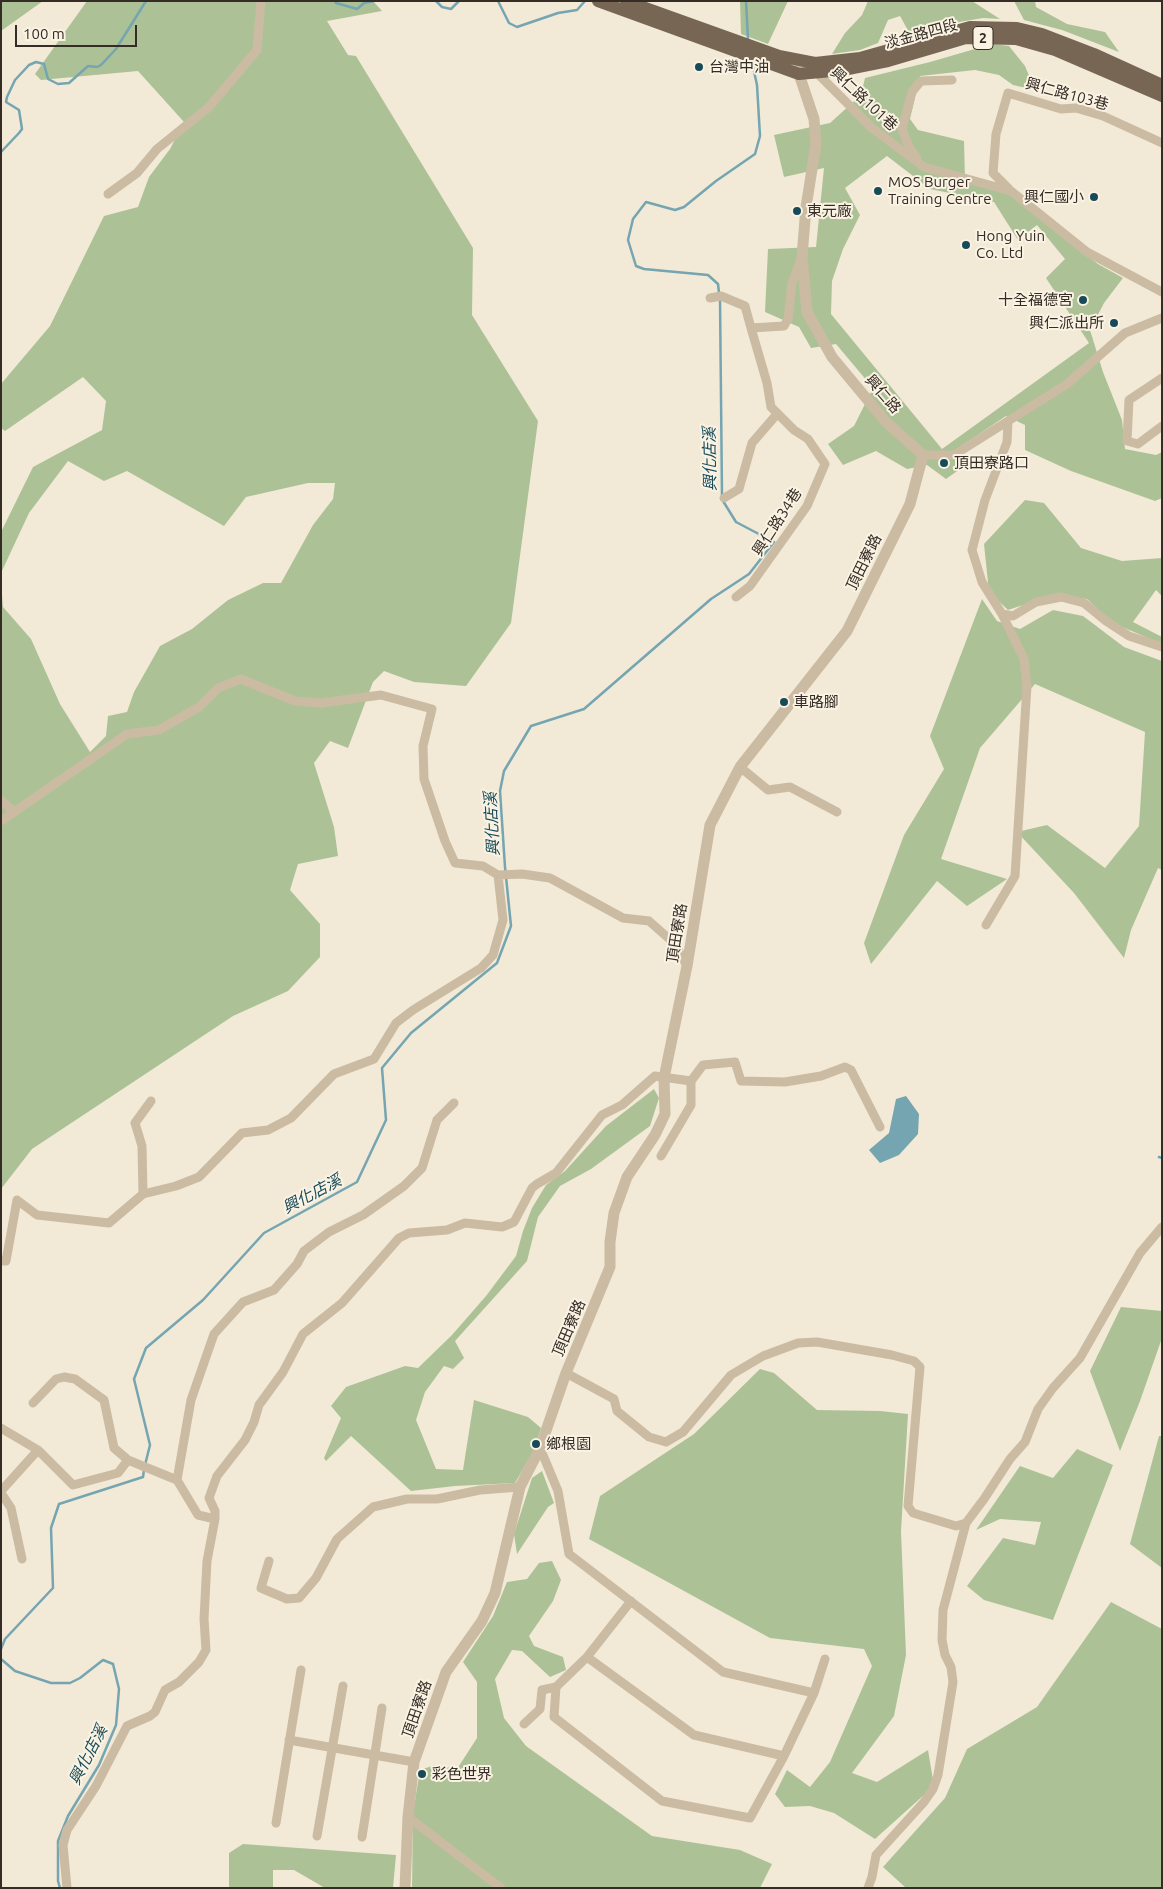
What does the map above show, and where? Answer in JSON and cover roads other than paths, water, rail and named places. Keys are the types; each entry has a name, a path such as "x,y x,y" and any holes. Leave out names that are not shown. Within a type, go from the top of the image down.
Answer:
{"main road":[{"name":"2","path":"598,1 759,55 798,74"},
{"name":"2","path":"626,1 734,46"},
{"name":"淡金路四段","path":"798,74 970,27 1017,28 1042,34 1094,54 1162,84"},
{"name":"淡金路四段","path":"800,61 816,68 843,70 888,61 966,38 1016,38 1055,50 1162,96"},
{"name":"2","path":"759,55 800,61"}],"street":[{"path":"108,194 137,173 157,149 209,107 257,50 261,1"},
{"path":"798,74 800,61"},
{"name":"興仁路101巷","path":"816,68 872,128 924,167 1011,191 1087,252 1162,292"},
{"name":"興仁路","path":"798,74 814,118 816,144 806,206 802,257 807,312 832,357 886,422 923,455"},
{"path":"924,167 910,149 902,129 912,92 920,81 952,80"},
{"name":"興仁路103巷","path":"1011,191 993,173 996,134 1008,93 1061,109 1076,108 1103,116 1162,143"},
{"path":"751,328 784,326 788,319 792,283 802,257"},
{"name":"興仁路34巷","path":"710,298 721,296 745,306 767,383 770,407 782,416 794,430 808,439 825,464 807,506 750,586 736,597"},
{"path":"923,455 954,455 1067,384 1126,333 1159,319 1162,329"},
{"path":"1162,378 1129,400 1127,441 1138,444 1162,426"},
{"path":"724,498 739,489 752,443 777,414"},
{"path":"986,925 1014,876 1027,686 1024,659 1002,614 982,582 972,550 985,500 1007,442 1008,421"},
{"name":"頂田寮路","path":"405,1888 408,1817 414,1762 446,1672 482,1621 495,1593 520,1487 540,1448 566,1373 610,1267 610,1242 614,1213 627,1177 655,1135 665,1114 664,1078 687,966 710,825 740,767 846,631 910,504 923,455"},
{"path":"1002,614 1013,616 1036,602 1061,597 1084,603 1106,621 1129,636 1162,647"},
{"path":"1,822 127,734 160,730 199,706 218,688 241,679 295,701 321,704 381,695 432,709 423,746 424,778 445,842 455,863 482,866 498,875 522,874 550,878 623,918 648,921 675,944 687,966"},
{"path":"740,767 768,790 790,787 837,812"},
{"path":"1,800 14,812"},
{"path":"4,1261 6,1260 17,1200 37,1215 109,1223 143,1194 176,1186 199,1177 242,1133 268,1130 291,1118 334,1074 374,1059 396,1023 413,1010 481,968 493,955 503,920 498,875"},
{"path":"661,1156 691,1105 690,1081 703,1065 735,1062 741,1081 785,1082 821,1076 845,1067 851,1070 880,1127"},
{"path":"67,1888 63,1845 67,1830 96,1786 127,1726 155,1712 165,1690 179,1682 198,1662 206,1650 204,1619 207,1561 215,1519 215,1511 209,1498 217,1476 245,1440 254,1422 259,1405 283,1372 303,1334 342,1303 399,1238 409,1233 447,1230 465,1223 502,1228 514,1222 532,1188 556,1173 602,1114 622,1105 655,1076 690,1081"},
{"path":"143,1194 142,1146 135,1123 151,1101"},
{"path":"177,1480 192,1400 214,1334 243,1302 274,1290 297,1264 304,1251 329,1232 363,1214 404,1186 422,1168 437,1120 454,1103"},
{"path":"868,1888 876,1855 924,1802 933,1789 938,1775 953,1682 951,1666 945,1655 942,1640 943,1610 966,1523 1024,1442 1038,1409 1080,1358 1140,1253 1162,1227"},
{"path":"566,1373 614,1399 617,1412 649,1437 666,1442 683,1432 730,1375 763,1356 798,1343 817,1342 892,1355 914,1361 920,1367 908,1506 913,1512 956,1526 966,1523"},
{"path":"32,1403 56,1379 64,1376 76,1379 104,1400 114,1448 128,1460 177,1480 198,1515 215,1519"},
{"path":"1,1428 38,1450 73,1485 118,1473 128,1460"},
{"path":"540,1448 558,1491 569,1554 724,1672 814,1693"},
{"path":"22,1559 11,1508 1,1492 38,1450"},
{"path":"269,1561 262,1588 287,1599 299,1598 316,1578 338,1539 373,1507 407,1499 437,1499 480,1490 520,1487"},
{"path":"524,1724 540,1709 542,1690 556,1687 588,1657 631,1601"},
{"path":"588,1657 694,1735 784,1756"},
{"path":"556,1687 554,1717 662,1801 750,1818 784,1756 814,1693 825,1659"},
{"path":"276,1823 301,1670"},
{"path":"317,1836 343,1686"},
{"path":"362,1837 382,1708"},
{"name":"頂田寮路","path":"289,1740 414,1762"},
{"path":"408,1817 501,1888"}],"water":[{"path":"906,1096 919,1114 918,1134 899,1155 880,1163 869,1150 889,1133 896,1099"}],"waterway":[{"path":"1,152 22,129 19,110 6,102 15,80 29,65 36,62 44,64 48,79 58,84 69,83 88,66 97,67 101,65 116,49 146,1"},
{"path":"335,1 336,3 357,9 364,3 374,1"},
{"path":"436,1 442,7 451,9 459,1"},
{"path":"498,1 509,23 517,27 558,13 577,10 585,1"},
{"name":"興化店溪","path":"746,1 748,40"},
{"name":"興化店溪","path":"719,293 718,284 708,275 644,269 636,266 628,240 633,219 646,202 675,210 684,207 716,181 755,154 760,136 757,85 752,62"},
{"name":"興化店溪","path":"720,299 722,496"},
{"name":"興化店溪","path":"145,1465 150,1445 134,1379 146,1348 203,1300 264,1233 357,1182 386,1120 382,1068 411,1033 497,963 511,926 500,791 504,771 531,726 584,709 711,599 749,574 774,542 736,522 723,501"},
{"name":"興化店溪","path":"1,1649 5,1639 53,1588 51,1528 59,1504 143,1477 144,1470"},
{"name":"興化店溪","path":"1,1659 15,1671 51,1683 70,1683 80,1678 103,1660 113,1664 119,1689 116,1725 99,1765 68,1816 58,1841 58,1881 60,1888"}],"place":[{"name":"台灣中油","path":"699,67"},
{"name":"MOS Burger Training Centre","path":"878,191"},
{"name":"興仁國小","path":"1094,197"},
{"name":"東元廠","path":"797,211"},
{"name":"Hong Yuin Co. Ltd","path":"966,245"},
{"name":"十全福德宮","path":"1083,300"},
{"name":"興仁派出所","path":"1114,323"},
{"name":"頂田寮路口","path":"944,463"},
{"name":"車路腳","path":"784,702"},
{"name":"鄉根園","path":"536,1444"},
{"name":"彩色世界","path":"422,1774"}]}
